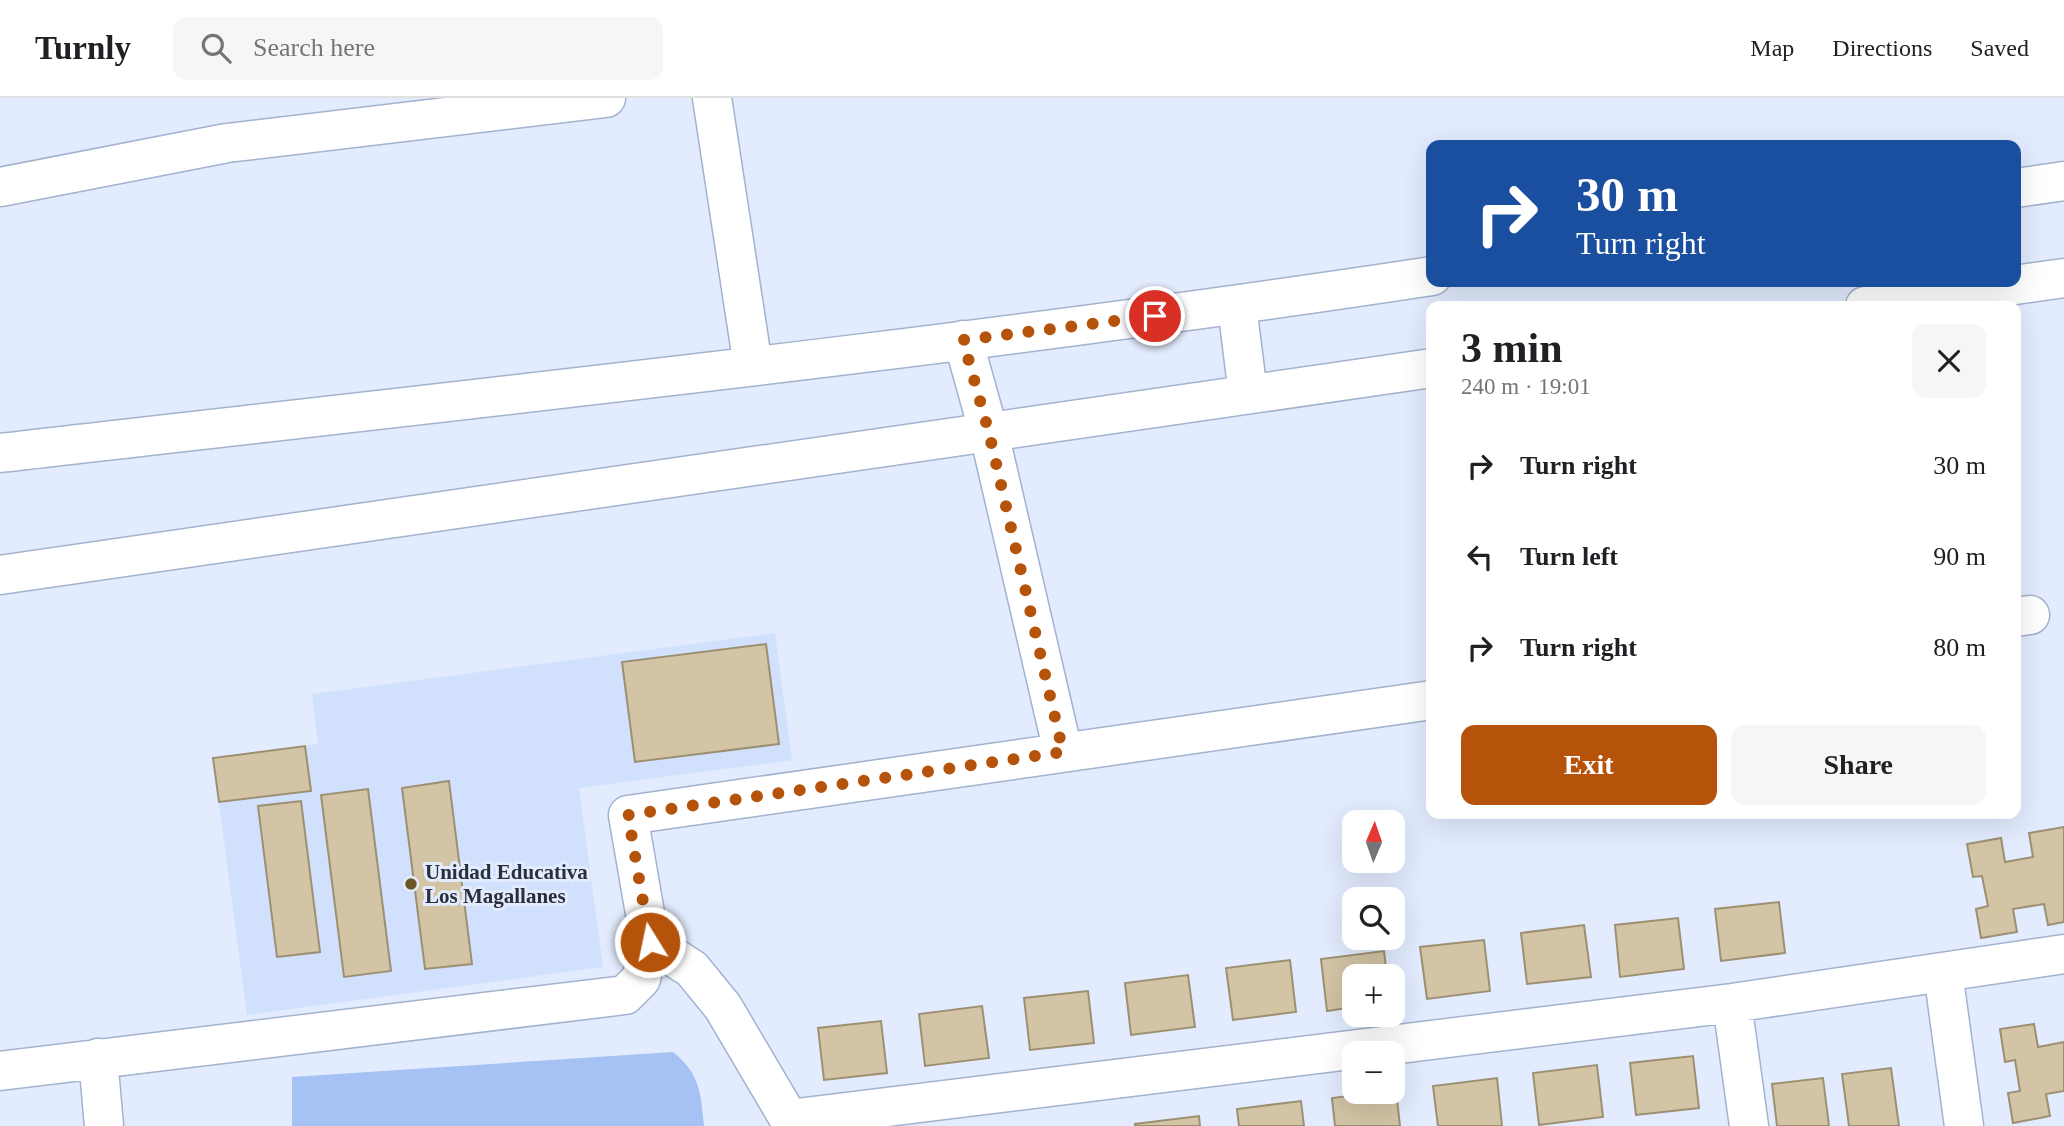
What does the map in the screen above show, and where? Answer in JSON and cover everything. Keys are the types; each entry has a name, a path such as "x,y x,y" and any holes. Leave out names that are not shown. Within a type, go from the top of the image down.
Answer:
{"street":[{"path":"0,187 227,143 606,98"},
{"path":"712,98 753,366"},
{"path":"2021,187 2064,181"},
{"path":"0,453 753,366 1237,306 1426,277"},
{"path":"2021,284 2064,278"},
{"path":"1901,301 2000,287"},
{"path":"1237,306 1248,394"},
{"path":"963,340 989,433 1063,752"},
{"path":"0,575 1426,369"},
{"path":"0,1071 625,995 641,979 650,942 628,815 1426,701"},
{"path":"650,942 692,969 723,1007 789,1122 1732,1003 2064,954"},
{"path":"1943,972 1964,1126"},
{"path":"1732,1003 1749,1126"},
{"path":"98,1058 104,1126"}],"shaded area":[{"name":"Unidad Educativa Los Magallanes","path":"775,633 792,760 579,788 603,967 247,1015 213,758 318,744 312,694"},
{"path":"673,1052 689,1068 698,1085 704,1126 292,1126 292,1077"}],"building":[{"path":"766,644 779,744 635,762 622,662"},
{"path":"305,746 311,791 219,802 213,758"},
{"path":"449,781 472,964 425,969 402,788"},
{"path":"368,789 391,971 344,977 321,795"},
{"path":"301,801 320,952 277,957 258,806"},
{"path":"2064,827 2064,922 2048,925 2044,904 2013,909 2017,932 1981,938 1976,909 1988,906 1982,876 1973,877 1967,844 2001,838 2005,862 2033,857 2029,833"},
{"path":"1779,902 1785,953 1721,961 1715,909"},
{"path":"1678,918 1684,969 1620,977 1615,925"},
{"path":"1584,925 1591,977 1527,984 1521,933"},
{"path":"1484,940 1490,991 1427,999 1420,947"},
{"path":"1384,951 1386,964 1342,964 1342,1009 1327,1011 1321,959"},
{"path":"1290,960 1296,1012 1233,1020 1226,968"},
{"path":"1188,975 1195,1027 1131,1035 1125,983"},
{"path":"1088,991 1094,1043 1030,1050 1024,998"},
{"path":"982,1006 989,1058 925,1066 919,1014"},
{"path":"881,1021 887,1073 824,1080 818,1028"},
{"path":"2034,1024 2038,1047 2064,1042 2064,1091 2046,1094 2050,1116 2013,1123 2008,1093 2020,1091 2015,1060 2005,1062 2000,1029"},
{"path":"1693,1056 1699,1108 1636,1115 1630,1063"},
{"path":"1597,1065 1603,1117 1539,1125 1533,1073"},
{"path":"1891,1068 1899,1126 1849,1126 1842,1074"},
{"path":"1497,1078 1502,1126 1438,1126 1433,1086"},
{"path":"1823,1078 1829,1126 1777,1126 1772,1084"},
{"path":"1342,1097 1342,1104 1398,1104 1400,1126 1335,1126 1332,1098"},
{"path":"1301,1101 1304,1126 1239,1126 1237,1109"},
{"path":"1199,1116 1200,1126 1135,1126 1135,1124"}],"place":[{"name":"Unidad Educativa Los Magallanes","path":"411,884"}],"route":[{"path":"650,942 628,815 1063,752 989,433 963,340 1155,316"}]}
